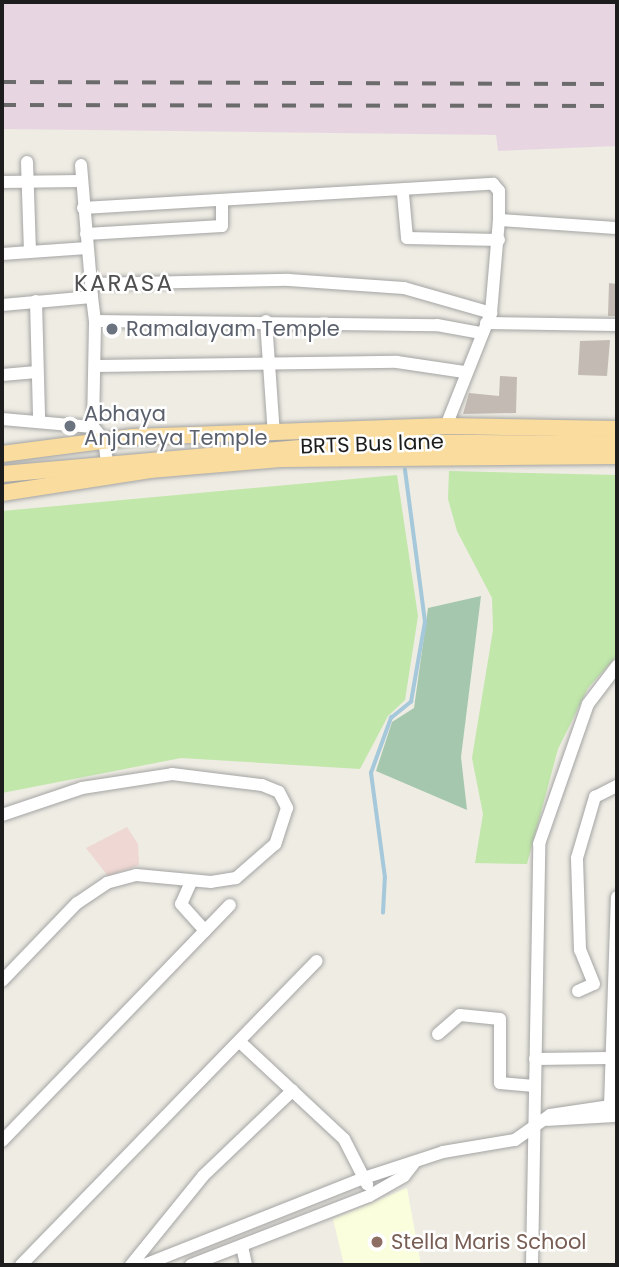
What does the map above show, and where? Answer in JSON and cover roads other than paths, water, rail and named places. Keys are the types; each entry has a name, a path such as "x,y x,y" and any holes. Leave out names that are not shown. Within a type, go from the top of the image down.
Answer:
{"main road":[{"path":"2,454 104,440 446,426 617,429"},
{"name":"BRTS Bus lane","path":"2,474 107,469 369,442 617,444"},
{"path":"2,494 107,469 281,459 617,456"}],"street":[{"path":"27,162 30,252"},
{"path":"81,165 97,366 93,427"},
{"path":"2,182 81,181"},
{"path":"83,208 402,194 493,184 499,191 499,240 486,323 464,372 446,426"},
{"path":"402,194 407,238 499,240"},
{"path":"86,234 222,226 222,201"},
{"path":"499,220 617,228"},
{"path":"2,254 87,248"},
{"path":"2,305 91,290 289,280 404,288 486,323"},
{"path":"36,301 39,419"},
{"path":"94,321 617,325"},
{"path":"266,321 274,434"},
{"path":"97,366 397,362 464,372"},
{"path":"2,374 37,372"},
{"path":"2,419 39,419 93,427 104,440 107,469"},
{"path":"532,1265 532,1130 539,844 572,740 588,704 616,668"},
{"path":"2,815 82,788 172,774 279,792 287,808 283,824 262,859 236,878 191,882 136,875 107,883 77,902 2,981"},
{"path":"578,991 594,984 580,950 577,858 595,797 617,786"},
{"path":"191,882 181,904 205,931"},
{"path":"144,1265 159,1263 364,1178 443,1152 515,1140 547,1120 615,1109 609,1058 617,897"},
{"path":"2,1141 230,905"},
{"path":"21,1265 317,961"},
{"path":"438,1034 460,1015 500,1019 500,1083 534,1086"},
{"path":"240,1042 344,1139 372,1194"},
{"path":"535,1059 609,1058"},
{"path":"131,1265 203,1176 293,1090"},
{"path":"191,1265 372,1194 404,1176 415,1162"},
{"path":"242,1246 246,1265"}],"waterway":[{"path":"383,913 385,878 371,773 391,718 411,702 425,622 405,470"}],"railway":[{"path":"2,82 617,84"},
{"path":"2,105 617,106"}],"place":[{"name":"Ramalayam Temple","path":"112,329"},
{"name":"Abhaya Anjaneya Temple","path":"70,426"},
{"name":"Stella Maris School","path":"377,1242"}],"district":[{"name":"KARASA","path":"124,283"}]}
